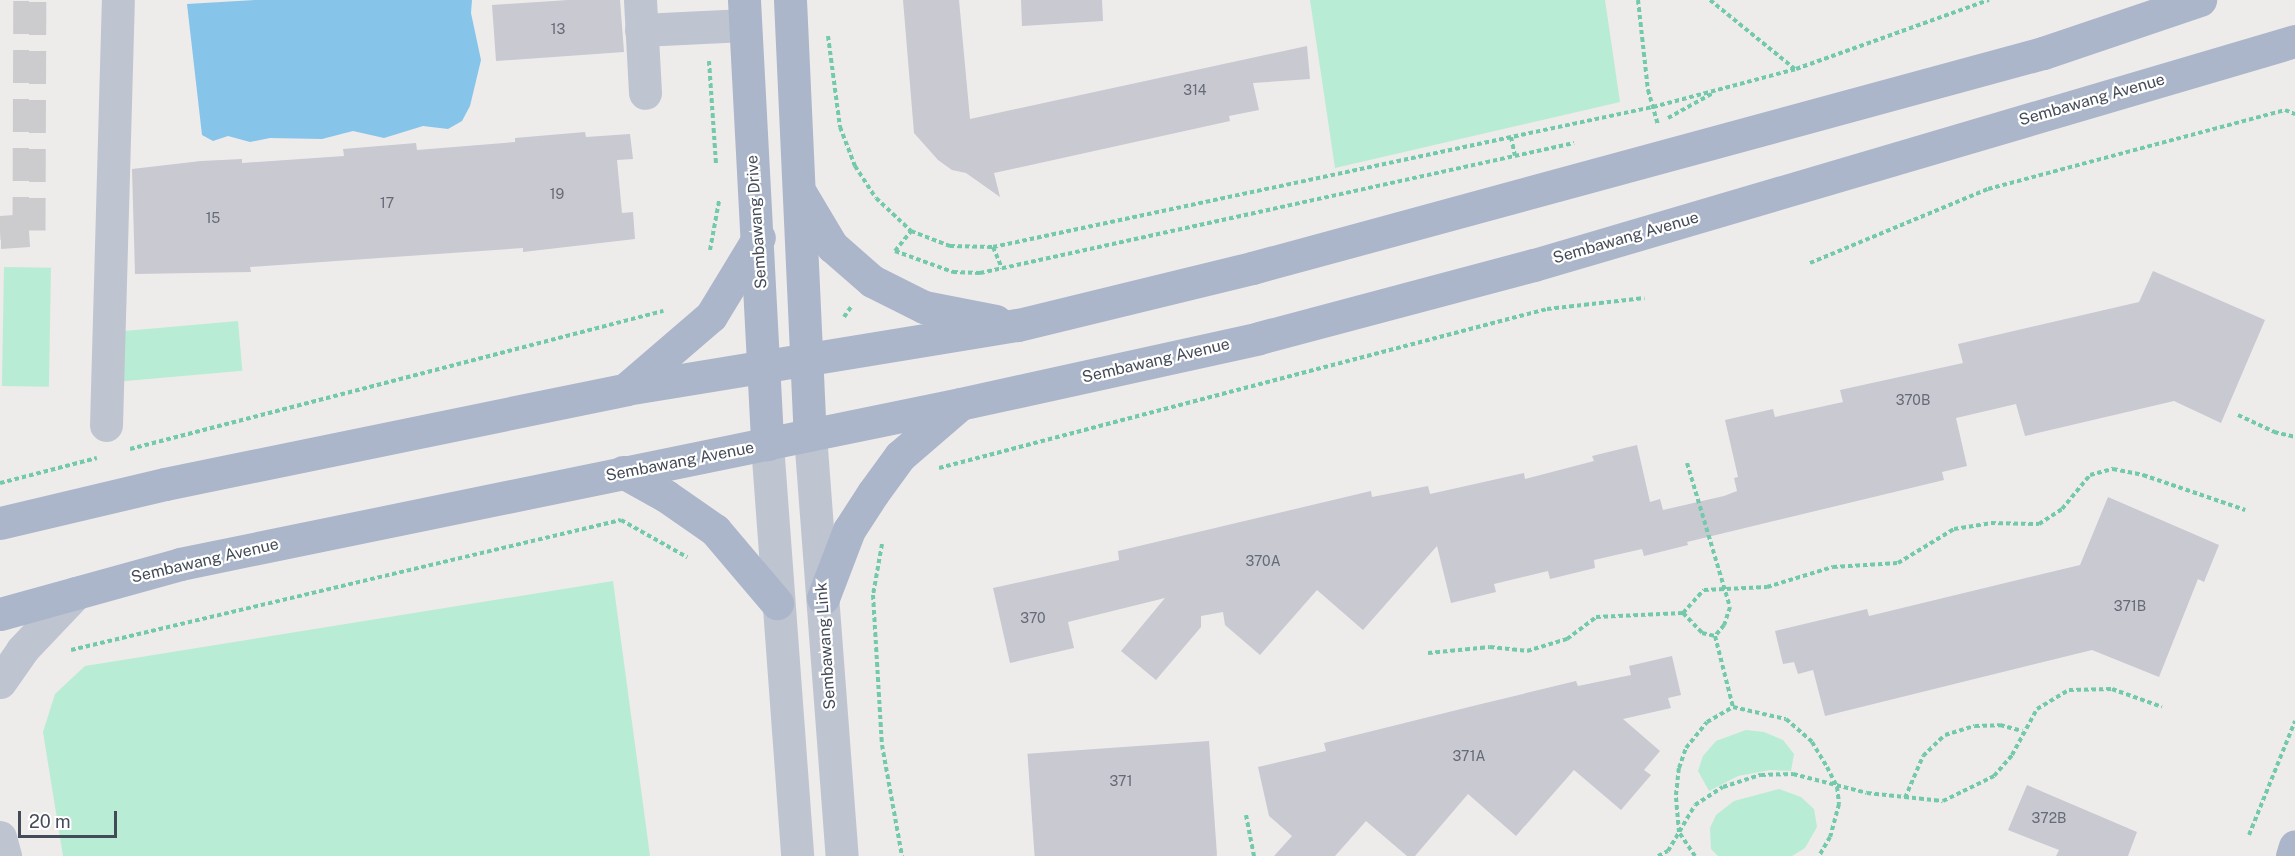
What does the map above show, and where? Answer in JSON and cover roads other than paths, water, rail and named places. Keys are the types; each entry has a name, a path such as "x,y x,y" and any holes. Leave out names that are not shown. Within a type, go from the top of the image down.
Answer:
{"main road":[{"path":"790,0 810,435"},
{"path":"0,523 165,484 626,389 1018,325 1252,268 1663,139 2043,53 2200,0"},
{"name":"Sembawang Drive","path":"744,12 759,237 768,444"},
{"name":"Sembawang Avenue","path":"0,614 180,564 960,404 1258,338 1523,268 2295,41"},
{"path":"2264,50 2295,61"},
{"path":"798,190 832,246 872,281 924,307 1018,325"},
{"path":"626,389 711,316 759,237"},
{"path":"823,598 849,530 873,493 900,456 960,404"},
{"path":"623,472 666,496 715,530 777,603"},
{"path":"2292,856 2295,846"}],"street":[{"path":"105,441 118,0"},
{"path":"645,93 641,15 707,27 744,12"},
{"name":"Sembawang Link","path":"810,435 842,856"},
{"path":"768,444 777,603 797,856"},
{"path":"0,682 22,650 76,593"},
{"path":"0,837 5,856"}],"water":[{"path":"255,0 472,0 471,13 481,60 470,106 462,121 448,129 423,126 384,138 353,131 322,139 270,138 250,142 228,136 213,141 202,135 187,4"}],"tunnel":[{"path":"0,232 29,230 30,0"}]}
